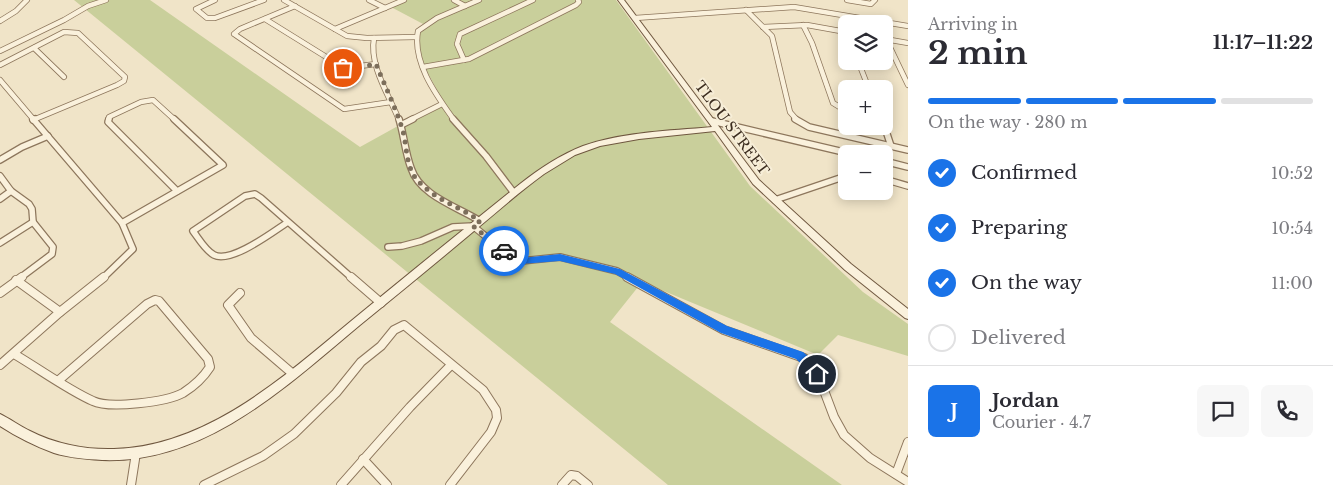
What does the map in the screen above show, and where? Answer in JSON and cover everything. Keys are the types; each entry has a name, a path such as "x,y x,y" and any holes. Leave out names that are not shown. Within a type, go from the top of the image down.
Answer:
{"street":[{"path":"0,21 16,12 27,0"},
{"path":"0,51 64,20 88,6 106,0"},
{"path":"214,0 198,6 196,10 207,18 221,17 264,0"},
{"path":"284,0 352,37 416,37"},
{"path":"369,0 385,8"},
{"path":"335,29 404,0"},
{"path":"454,0 465,6"},
{"path":"479,0 424,25 416,37 415,49 442,104 461,130 490,161 502,181 514,193"},
{"path":"464,60 457,47 460,34 532,0"},
{"path":"423,68 464,60 576,5 579,2 578,0"},
{"name":"TLOU STREET","path":"621,0 747,172 848,267 908,315"},
{"path":"847,0 871,4 875,0"},
{"path":"784,4 788,7"},
{"path":"295,6 234,33 234,35 344,109 391,102"},
{"path":"635,18 788,7 908,26"},
{"path":"746,10 772,36 792,116 809,128 886,145"},
{"path":"266,20 343,68 352,69 376,64"},
{"path":"762,27 803,25 838,32"},
{"path":"803,25 812,43 833,103 838,106"},
{"path":"0,65 64,32 71,31 78,33 125,78 124,81 117,85 33,120"},
{"path":"374,38 373,47 376,64 401,126 407,157 416,179 437,197 463,209 516,259 521,261 560,257 617,271 724,330 804,358 822,382 832,416 840,429 865,454 908,482"},
{"path":"893,40 908,43"},
{"path":"34,48 64,77"},
{"path":"893,55 908,85"},
{"path":"0,80 122,223 133,249 114,269 60,312 0,365"},
{"path":"122,223 223,165 153,100 141,102 109,117 108,122 177,191"},
{"path":"401,126 442,104"},
{"path":"0,420 33,440 90,456 136,453 169,444 218,425 255,402 293,374 514,193 559,160 595,144 620,138 714,125 838,151"},
{"path":"0,160 22,147 48,136"},
{"path":"893,146 908,150"},
{"path":"893,163 908,167"},
{"path":"0,176 11,191 29,204 32,209 33,222 53,247 53,251 0,293"},
{"path":"775,200 838,179"},
{"path":"893,182 908,186"},
{"path":"0,199 11,191"},
{"path":"288,222 227,257 213,254 193,230 245,196 255,194 262,198 380,303"},
{"path":"0,244 33,222"},
{"path":"388,247 402,246 421,241 453,227 477,224"},
{"path":"16,280 60,312"},
{"path":"240,293 228,305 234,317 267,352 278,358 293,374"},
{"path":"14,354 94,402 123,404 171,398 181,394 202,379 210,367 208,359 159,301 155,300 146,304 59,380"},
{"path":"204,485 263,456 294,434 336,393 361,362 381,346 394,330 404,326 488,394 497,415 497,420 491,432 450,485"},
{"path":"341,485 451,365"},
{"path":"896,474 908,442"},
{"path":"131,485 136,453"},
{"path":"363,459 387,485"},
{"path":"562,485 572,476 577,476 588,485"}],"green space":[{"path":"74,0 150,0 360,147 443,101 417,53 415,38 425,25 391,7 407,0 616,0 750,186 863,292 908,324 908,356 838,335 818,355 642,282 610,322 842,485 668,485"}],"way so far":[{"path":"343,68 352,69 376,64 401,126 407,157 414,176 420,184 437,197 463,209 480,221 473,226 504,251"}],"route":[{"path":"504,251 511,257 521,261 560,257 617,271 724,330 800,355 817,374"}]}
